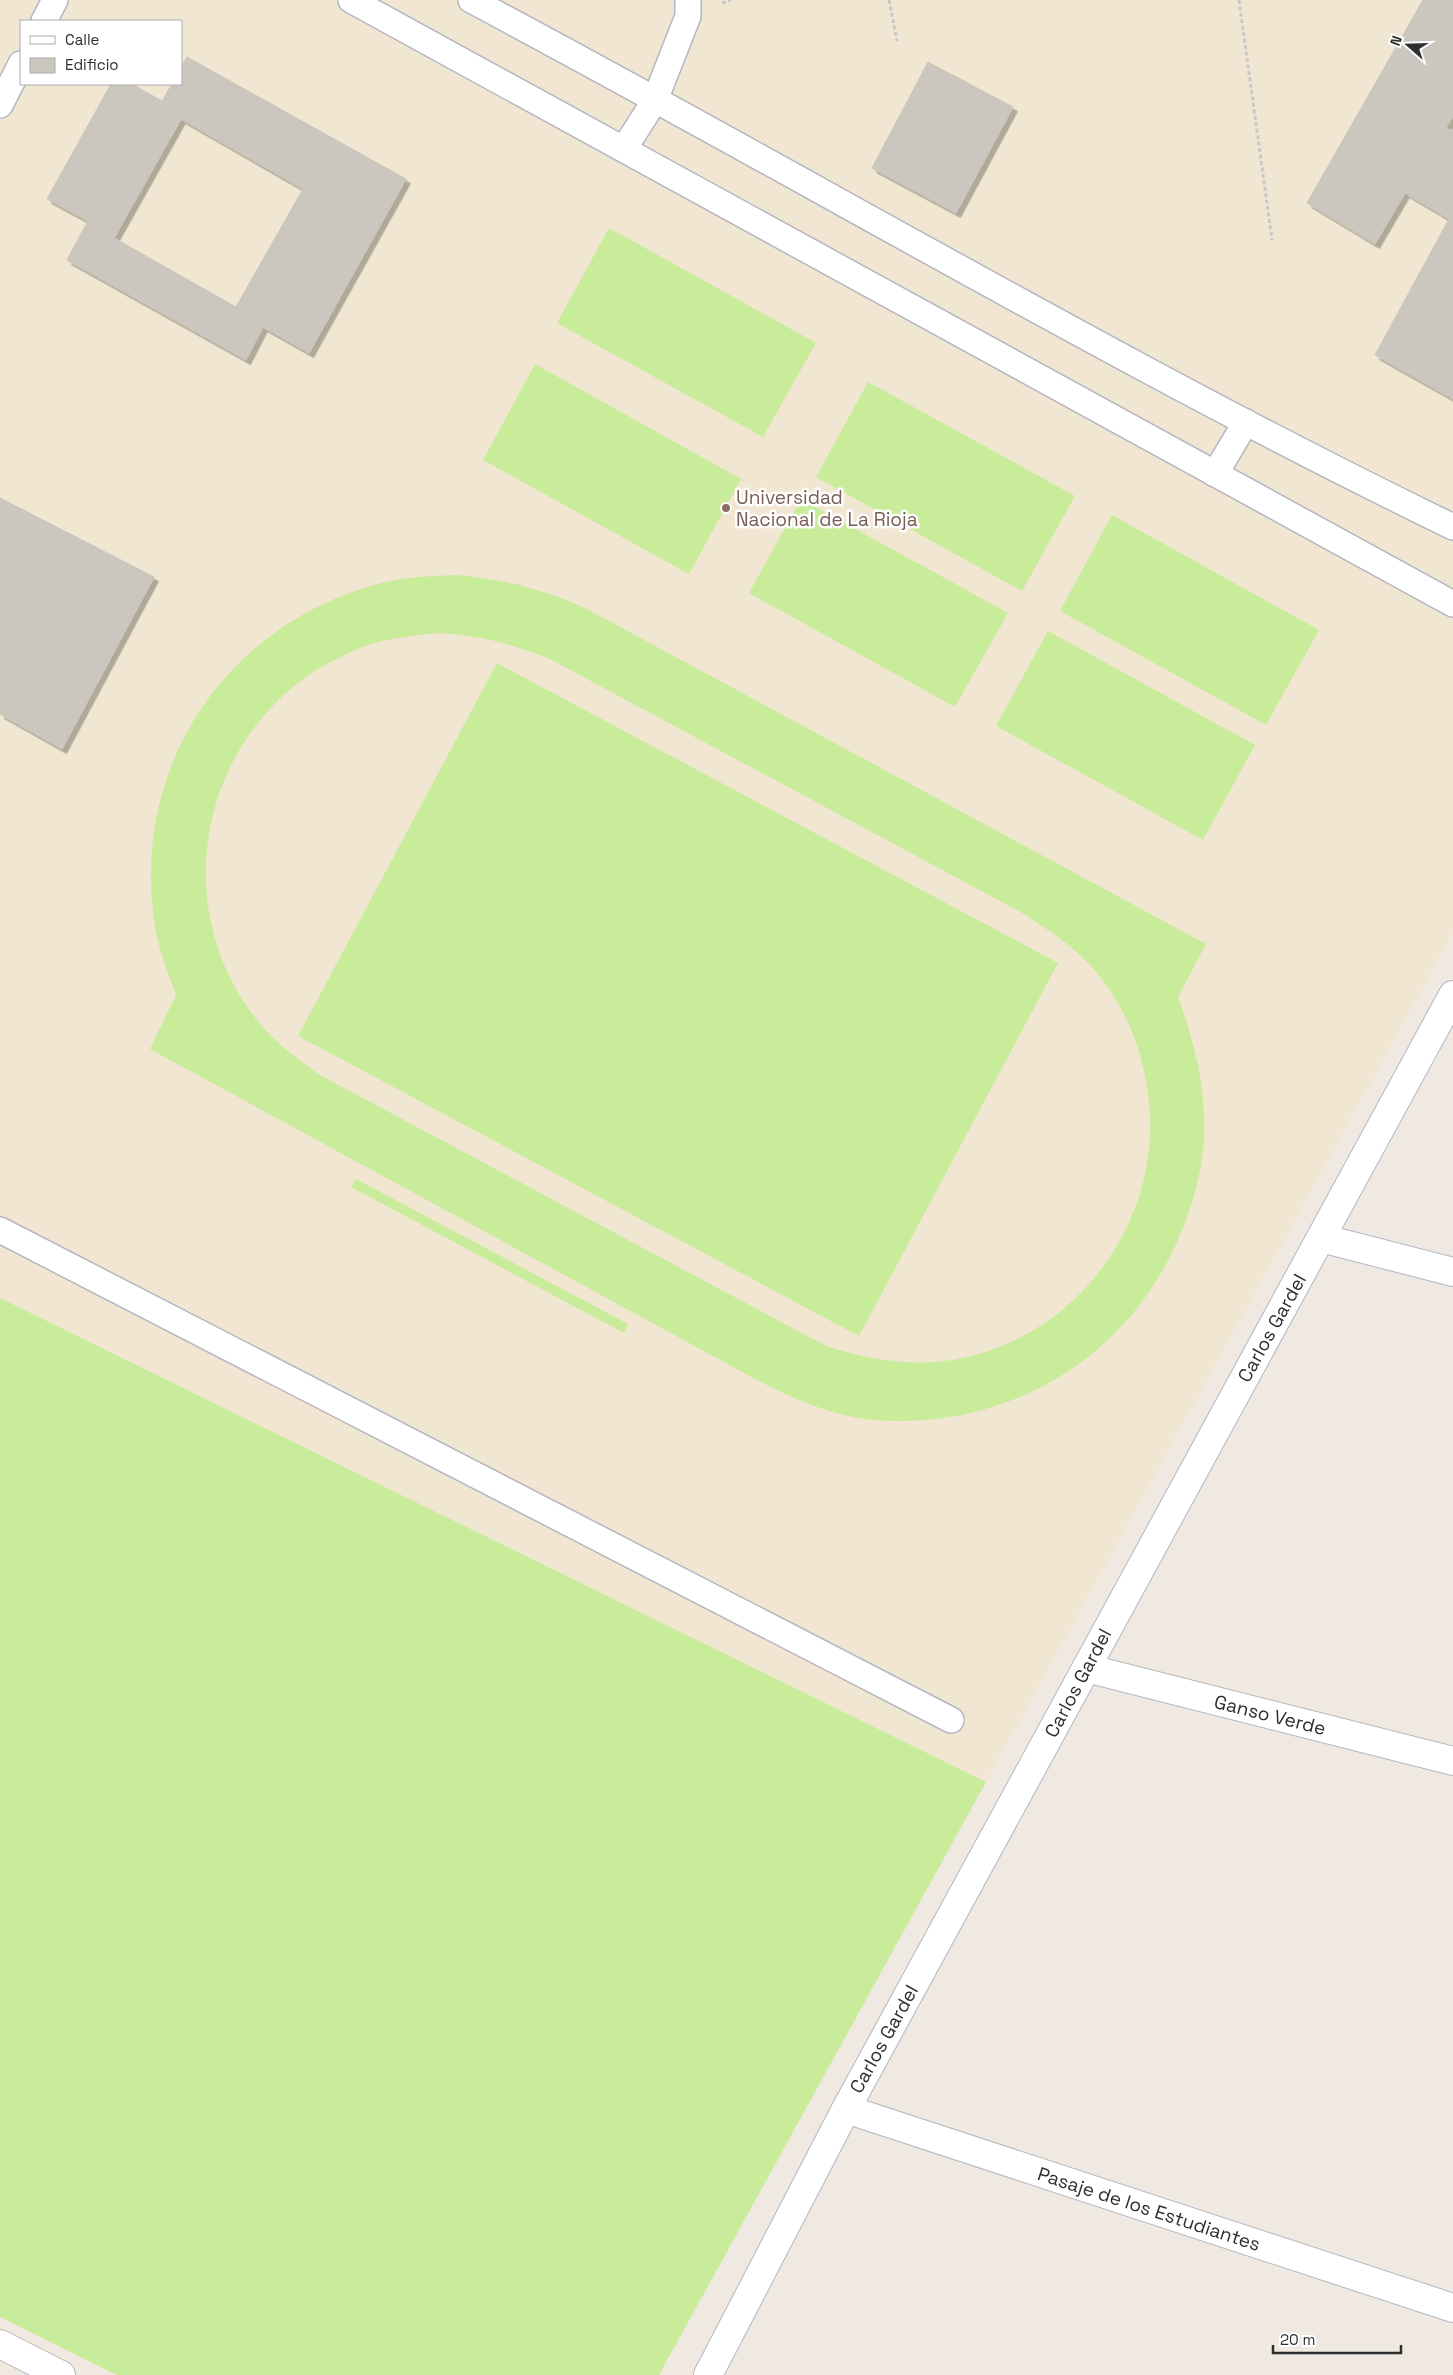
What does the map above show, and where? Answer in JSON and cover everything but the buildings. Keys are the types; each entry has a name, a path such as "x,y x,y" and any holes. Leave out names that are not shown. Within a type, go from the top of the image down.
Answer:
{"street":[{"name":"Carlos Gardel","path":"708,2375 846,2109 1453,995"},
{"path":"1321,1238 1453,1272"},
{"name":"Ganso Verde","path":"1086,1668 1453,1761"},
{"name":"Pasaje de los Estudiantes","path":"846,2109 1453,2308"},
{"path":"0,2344 60,2375"}],"lane":[{"path":"45,20 55,0"},
{"path":"352,0 1453,604"},
{"path":"471,0 626,82 654,100 1246,422 1453,527"},
{"path":"624,149 654,100 688,16 688,0"},
{"path":"0,105 20,66"},
{"path":"1215,474 1246,422"},
{"path":"0,1230 950,1720"}],"path":[{"path":"889,0 897,41"},
{"path":"1239,0 1272,240"}],"shaded area":[{"name":"Universidad Nacional de La Rioja","path":"0,0 1453,0 1453,933 986,1782 0,1298"}],"green space":[{"path":"609,228 816,343 763,437 557,323"},
{"path":"535,364 741,479 689,574 483,460"},
{"path":"868,382 1075,496 1022,591 816,477"},
{"path":"801,499 1008,613 955,707 749,593"},
{"path":"1112,515 1319,630 1266,725 1060,611"},
{"path":"457,575 507,582 552,595 585,608 1206,944 1178,997 1196,1056 1203,1101 1204,1144 1197,1186 1184,1225 1162,1271 1134,1311 1101,1346 1063,1375 1020,1397 975,1412 926,1420 875,1420 841,1414 808,1404 761,1382 150,1049 176,995 160,948 154,919 151,863 158,810 174,759 198,713 230,672 270,637 315,608 367,587 389,581","holes":["438,633 482,638 550,659 1022,913 1047,929 1085,960 1108,987 1133,1035 1144,1070 1147,1087 1150,1135 1143,1182 1127,1226 1103,1266 1072,1301 1034,1330 992,1350 944,1361 899,1362 855,1354 826,1346 318,1074 267,1032 234,984 216,940 207,895 207,848 216,803 234,760 260,720 294,686 326,665 360,648 379,642"]},
{"path":"1048,631 1255,745 1203,840 996,726"},
{"path":"497,663 1058,963 859,1336 298,1036"},
{"path":"356,1179 628,1324 624,1333 351,1187"},
{"path":"0,1298 986,1782 659,2375 117,2375 0,2317"}],"place":[{"name":"Universidad Nacional de La Rioja","path":"726,508"}]}
